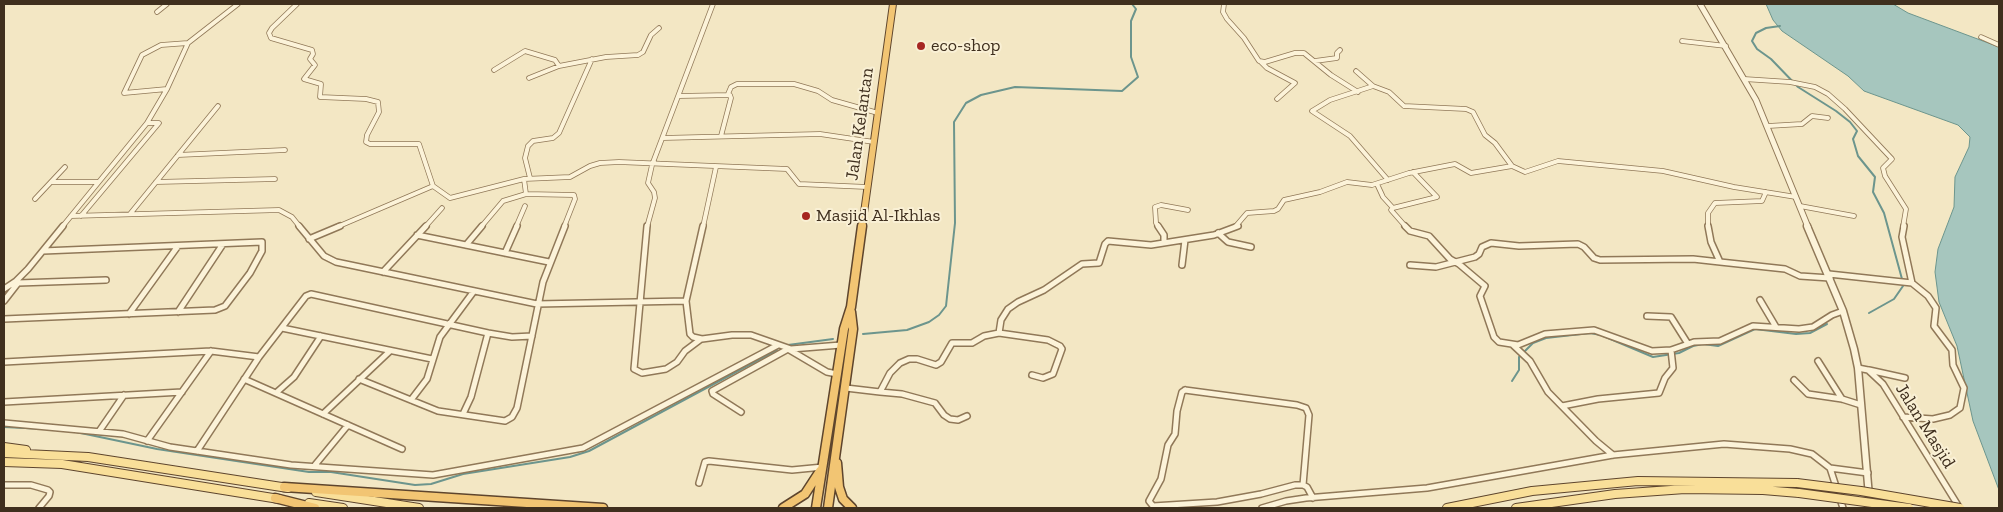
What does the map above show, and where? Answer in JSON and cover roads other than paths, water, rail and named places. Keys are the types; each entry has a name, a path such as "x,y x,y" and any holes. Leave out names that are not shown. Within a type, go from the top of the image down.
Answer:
{"highway":[{"name":"Jalan Kelantan","path":"816,508 841,345 851,307 893,4"},
{"name":"Jalan Kelantan","path":"828,508 853,329 851,307"},
{"path":"836,449 839,487 843,499 852,508"},
{"path":"783,508 805,494 823,467"},
{"path":"284,487 604,508"},
{"path":"275,498 315,508"}],"main road":[{"path":"4,447 73,455 419,508"},
{"path":"4,453 73,455"},
{"path":"4,462 48,462 343,508"},
{"path":"1447,508 1532,491 1638,481 1675,480 1797,483 1900,497 1960,508"},
{"path":"1516,508 1615,494 1685,489 1763,490 1799,493 1909,508"}],"street":[{"path":"157,12 167,4"},
{"path":"4,300 147,122 166,89 188,43 238,4"},
{"path":"297,4 272,28 269,33 271,38 312,50 313,54 310,59 315,65 304,79 321,84 320,97 376,101 380,106 379,112 366,138 366,142 370,144 419,144 433,186 450,198 524,179 570,177 590,166 600,163 787,169 799,184 867,187"},
{"path":"701,339 685,351 677,362 666,369 657,372 637,372 633,366 646,232 655,198 654,192 648,183 652,165 712,4"},
{"path":"1224,4 1222,10 1227,19 1244,38 1253,53 1267,68 1295,82 1295,86 1277,99"},
{"path":"1700,4 1726,46 1768,126 1843,311 1858,368 1870,508"},
{"path":"529,78 559,66 606,56 638,55 643,52 651,35 659,28"},
{"path":"1981,37 1999,45"},
{"path":"1682,41 1726,46"},
{"path":"166,89 124,93 130,76 142,55 161,45 188,43"},
{"path":"1315,61 1337,58 1337,53 1340,50"},
{"path":"494,70 525,51 555,60 559,66"},
{"path":"1262,62 1300,52 1308,55 1328,73 1358,92"},
{"path":"530,178 525,158 528,146 533,141 553,138 559,133 592,60"},
{"path":"1356,71 1373,86 1389,92 1404,106 1433,106 1470,111 1486,135 1494,141 1512,166 1526,172 1558,161 1663,171 1796,197"},
{"path":"1744,79 1790,82 1815,87 1829,95 1845,109 1892,160 1884,164 1883,168 1885,176 1906,209 1902,236 1912,283"},
{"path":"728,94 731,87 735,84 794,84 818,91 832,100 878,113"},
{"path":"1373,86 1330,100 1312,113 1350,136 1388,180"},
{"path":"679,96 728,94"},
{"path":"720,136 732,98 728,94"},
{"path":"130,214 218,106"},
{"path":"1768,126 1802,124 1812,116 1828,118"},
{"path":"81,216 159,123 147,122"},
{"path":"663,138 820,134 874,142"},
{"path":"178,155 285,150"},
{"path":"999,333 1001,320 1008,309 1018,302 1044,290 1082,264 1099,263 1105,244 1108,242 1150,245 1218,233 1238,226 1247,214 1278,209 1284,200 1320,192 1347,182 1362,185 1377,184 1413,172 1455,164 1471,173 1512,166"},
{"path":"35,199 65,167"},
{"path":"716,167 686,301 690,334 701,339 732,335 751,335 788,349 827,372 837,374"},
{"path":"1393,208 1437,197 1413,172"},
{"path":"156,182 274,179"},
{"path":"524,179 526,194"},
{"path":"52,182 98,182"},
{"path":"1377,184 1383,197 1393,208 1392,211 1410,231 1429,236 1454,261 1485,286 1480,296 1494,337 1498,342 1514,345 1545,334 1594,330 1652,351 1671,353 1688,344 1720,341 1753,326 1799,329 1813,327 1832,315 1843,311"},
{"path":"309,239 433,186"},
{"path":"1720,262 1711,242 1706,219 1708,213 1714,204 1719,202 1762,201 1766,192"},
{"path":"359,379 438,411 505,421 512,418 516,408 532,336 537,304 549,262 575,199 574,195 526,194 503,201 466,245"},
{"path":"1164,243 1164,234 1156,223 1155,207 1161,205 1188,210"},
{"path":"505,253 525,206"},
{"path":"1800,206 1854,216"},
{"path":"384,272 442,208"},
{"path":"71,216 280,210 292,217 324,256 336,262 537,304 686,301"},
{"path":"1218,233 1228,242 1251,247"},
{"path":"417,235 549,262"},
{"path":"1182,265 1185,240"},
{"path":"4,319 215,310 225,306 250,273 262,251 262,242 43,251"},
{"path":"1410,264 1432,267 1477,256 1482,247 1491,243 1519,246 1575,243 1584,246 1594,258 1600,260 1693,259 1780,268 1800,276 1830,276 1912,283 1928,296 1936,308 1934,326 1952,350 1953,365 1964,388 1964,394 1960,408 1950,415 1933,418 1903,416"},
{"path":"178,312 222,244"},
{"path":"129,314 178,246"},
{"path":"4,289 17,282 106,280"},
{"path":"411,400 425,384 440,337 474,291"},
{"path":"196,450 259,357 302,299 311,294 488,333 512,337 532,336"},
{"path":"1760,300 1776,327"},
{"path":"1647,316 1671,317 1688,344"},
{"path":"282,328 432,359"},
{"path":"463,414 472,397 488,333"},
{"path":"880,392 890,373 900,363 909,359 917,359 936,365 941,362 952,343 972,344 984,336 999,333 1048,340 1060,346 1062,349 1053,374 1043,378 1032,375"},
{"path":"277,392 294,377 321,336"},
{"path":"4,423 100,430 196,450 291,465 315,465 430,475 574,450 593,444 778,345"},
{"path":"741,412 713,394 712,391 788,349 841,345"},
{"path":"1514,345 1525,355 1548,392 1613,455"},
{"path":"323,414 390,351"},
{"path":"4,362 211,352 259,357"},
{"path":"147,441 211,352"},
{"path":"1562,406 1598,399 1659,393 1665,378 1672,370 1671,353"},
{"path":"1818,361 1842,398"},
{"path":"1858,368 1905,378"},
{"name":"Jalan Masjid","path":"1868,370 1883,384 1960,508"},
{"path":"244,379 402,448"},
{"path":"1794,380 1808,394 1842,398 1861,405"},
{"path":"846,388 902,394 939,406 944,415 950,419 958,420 967,416"},
{"path":"1303,485 1310,415 1306,408 1297,405 1185,390 1182,392 1177,412 1176,434 1168,445 1161,479 1149,501 1153,506 1211,503 1261,494 1295,485 1303,485 1309,490 1313,498"},
{"path":"4,402 182,392"},
{"path":"100,430 124,395"},
{"path":"315,465 348,425"},
{"path":"1262,508 1286,501 1427,488 1613,455 1724,444 1790,449 1812,454 1830,468 1868,473"},
{"path":"699,483 705,462 709,461 792,470 823,467"},
{"path":"1830,468 1843,508"},
{"path":"4,485 31,485 48,490 50,492 49,496 39,508"}],"water":[{"path":"1766,4 1893,4 1908,13 1999,47 1999,490 1973,421 1957,346 1939,302 1935,272 1938,249 1954,207 1955,177 1969,147 1970,137 1958,125 1864,91 1848,76 1782,31 1773,20"}],"waterway":[{"path":"464,4 515,4"},
{"path":"863,334 907,330 929,322 939,315 946,306 955,223 954,122 966,103 981,95 1015,87 1122,91 1138,77 1131,57 1131,21 1136,9 1132,4"},
{"path":"1780,26 1766,28 1756,33 1752,41 1757,49 1771,59 1798,87 1836,111 1850,122 1857,131 1853,139 1858,156 1875,177 1873,192 1884,213 1902,279"},
{"path":"1869,313 1894,299 1903,286"},
{"path":"1512,381 1519,370 1519,357 1533,343 1546,338 1590,333 1601,335 1653,357 1679,353 1693,346 1703,344 1718,346 1755,329 1796,334 1810,333 1827,324"},
{"path":"788,345 833,339"},
{"path":"76,432 157,449 309,472 331,472 415,485 431,484 463,474 570,457 589,451 777,350"},
{"path":"4,427 46,429"}],"place":[{"name":"eco-shop","path":"921,46"},
{"name":"Masjid Al-Ikhlas","path":"806,216"}]}
